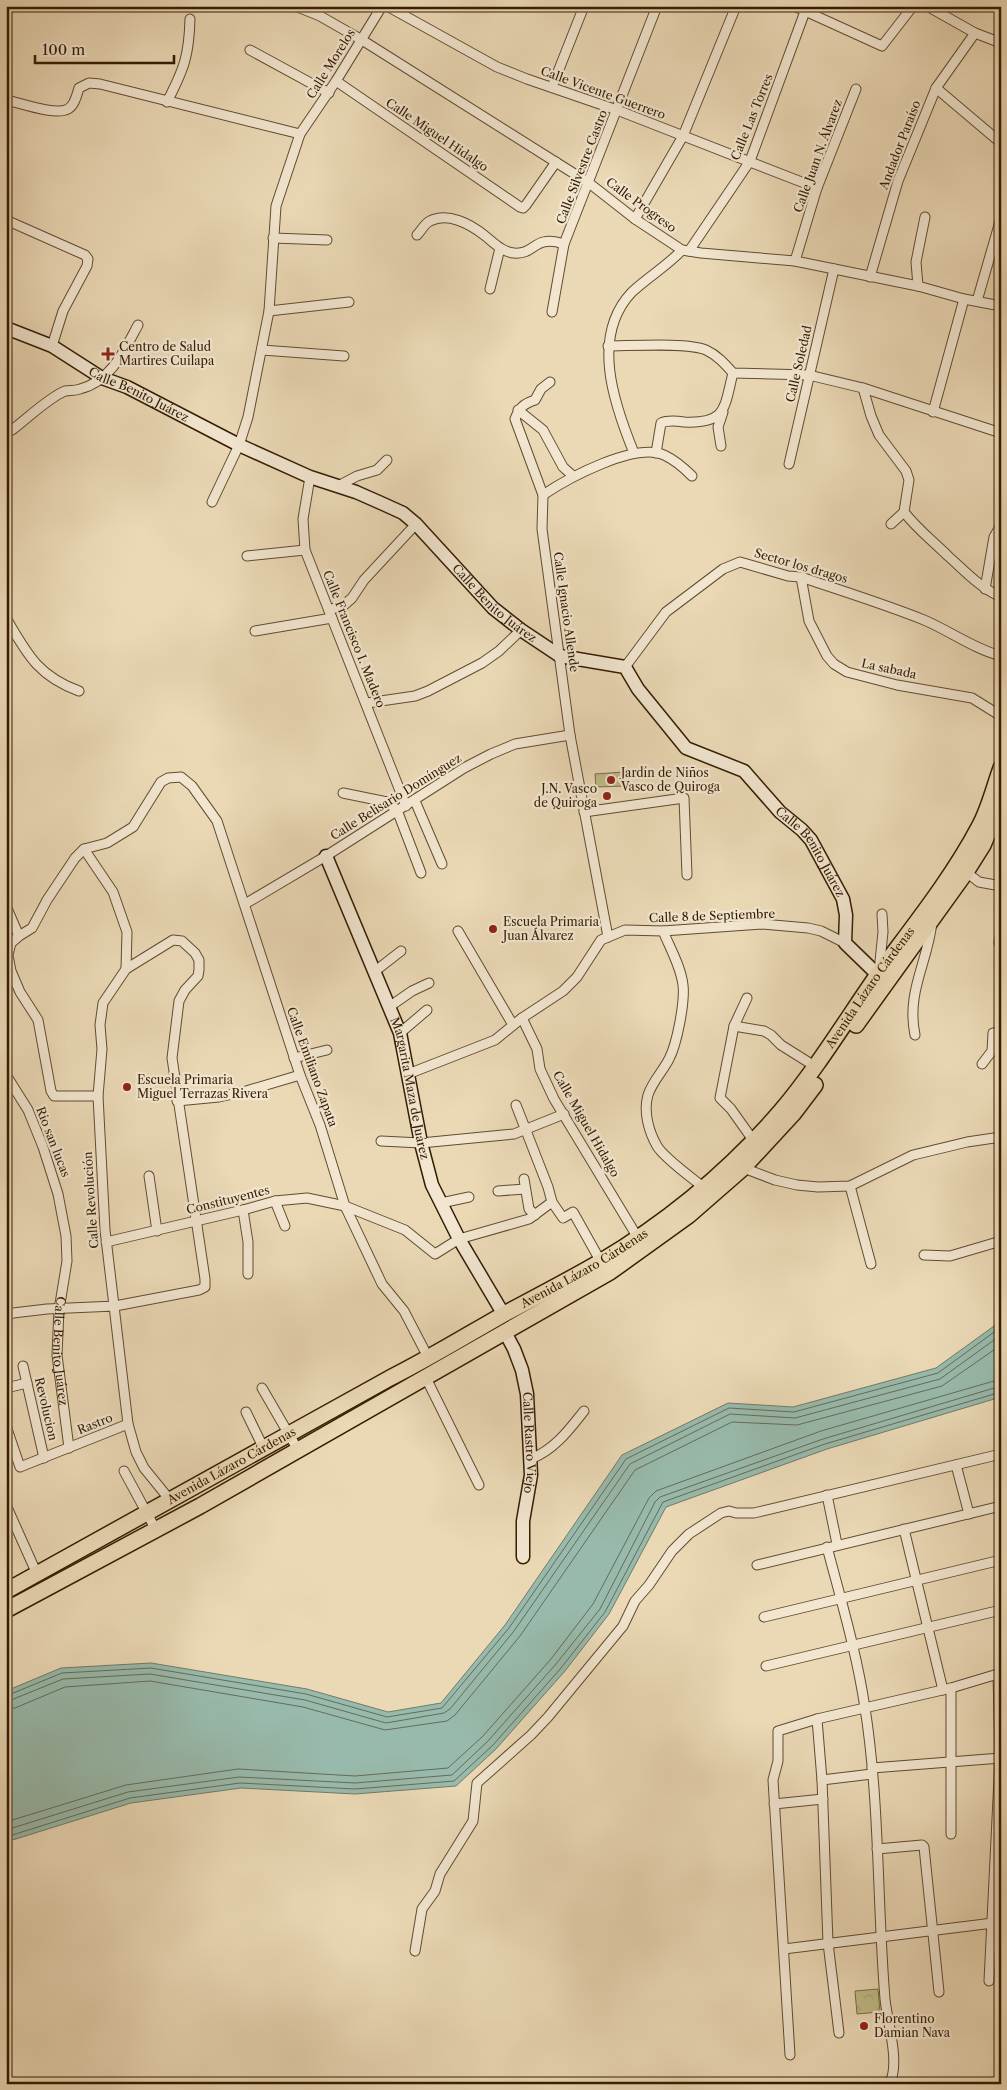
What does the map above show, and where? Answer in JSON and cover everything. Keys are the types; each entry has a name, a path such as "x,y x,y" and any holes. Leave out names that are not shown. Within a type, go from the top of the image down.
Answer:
{"main road":[{"name":"Avenida Lázaro Cárdenas","path":"6,1590 390,1378 429,1359 601,1262 638,1238 702,1187 737,1165 753,1140 779,1113 816,1067 947,878 980,825 1001,768"},
{"name":"Avenida Lázaro Cárdenas","path":"6,1610 156,1530 604,1276 643,1250 688,1216 737,1165 798,1107 932,916 966,872 983,845 1001,803"},
{"path":"84,1548 93,1564"}],"street":[{"name":"Calle Progreso","path":"295,6 320,16 362,40 589,183 635,219 686,250 795,261 918,286 964,299 1001,306"},
{"name":"Calle Morelos","path":"212,502 239,445 248,417 270,311 276,206 300,134 329,93 382,6"},
{"name":"Calle Vicente Guerrero","path":"387,6 497,67 617,110 817,188"},
{"path":"552,87 584,6"},
{"name":"Calle Silvestre Castro","path":"552,312 564,244 657,6"},
{"path":"635,219 683,136 736,6"},
{"path":"794,6 806,8 882,46 913,6"},
{"path":"927,6 975,33 1001,43"},
{"name":"Calle Las Torres","path":"608,346 619,310 632,293 686,250 750,161 806,8"},
{"path":"167,102 183,71 189,46 190,19"},
{"name":"Andador Paraíso","path":"870,277 898,181 936,88 975,33"},
{"path":"250,50 329,93"},
{"name":"Calle Miguel Hidalgo","path":"336,81 523,208 556,162"},
{"path":"6,100 55,112 68,109 74,102 79,88 89,84 100,84 300,134"},
{"path":"936,88 1001,143"},
{"name":"Calle Juan N. Álvarez","path":"795,261 817,188 856,89"},
{"path":"918,286 916,262 925,216"},
{"path":"417,235 429,221 444,217 466,224 500,248 514,253 523,253 541,241 552,240 564,244"},
{"path":"976,301 1001,218"},
{"path":"6,220 84,254 88,259 87,266 63,311 52,346"},
{"path":"274,238 327,240"},
{"path":"490,289 500,248"},
{"name":"Calle Soledad","path":"789,464 834,269"},
{"path":"933,412 964,299"},
{"path":"270,311 349,302"},
{"path":"12,430 66,391 80,389 102,378 118,361 138,325"},
{"name":"Calle Benito Juárez","path":"6,328 52,346 102,378 127,387 239,445 310,477 356,492 396,509 416,524 493,608 521,630 560,656 625,667 638,689 686,748 744,771 780,812 807,835 843,899 846,915 845,943"},
{"path":"634,453 622,423 610,371 608,346 691,346 705,349 719,358 733,373 809,375 863,388 1001,433"},
{"path":"262,350 344,356"},
{"path":"721,446 718,427 733,373"},
{"path":"550,382 541,389 535,400 525,404 518,410 543,430 564,467 573,476"},
{"path":"863,388 870,416 879,435 906,471 909,480 904,512 892,524"},
{"name":"Calle Ignacio Allende","path":"518,410 515,420 543,495 542,529 570,735 608,937"},
{"path":"656,453 661,423 666,421 695,422 714,419 724,410"},
{"path":"543,495 573,476 634,453 656,453 670,459 692,476"},
{"path":"338,486 357,476 377,470 387,460"},
{"name":"Calle Francisco I. Madero","path":"310,477 303,519 305,550 366,703 402,808 421,873"},
{"path":"904,512 920,532 985,589 1001,597"},
{"path":"256,632 331,614 352,598 364,580 416,524"},
{"path":"985,589 994,537 1001,525"},
{"path":"247,556 305,550"},
{"name":"Sector los dragos","path":"625,667 646,636 666,612 723,570 740,562 788,576 801,577 919,618 985,651 1001,656"},
{"name":"La sabada","path":"801,577 809,621 827,656 834,664 847,672 898,685 972,698 1001,716"},
{"path":"6,618 28,655 45,673 59,684 79,691"},
{"path":"366,703 415,696 428,691 482,663 499,651 521,630"},
{"name":"Calle Belisario Domínguez","path":"245,904 326,856 464,768 515,744 570,735"},
{"name":"Calle Emiliano Zapata","path":"84,849 107,843 133,826 161,782 168,778 180,777 185,779 217,821 294,1058 320,1126 346,1206 382,1284 404,1311 429,1359"},
{"path":"343,792 386,802 402,808"},
{"path":"584,812 684,798 687,875"},
{"path":"415,800 442,864"},
{"path":"98,1096 54,1096 51,1091 38,1020 20,992 8,965 11,943 32,928 47,900 75,858 84,849 113,892 127,932 126,969"},
{"name":"Margarita Maza de Juárez","path":"326,856 400,1034 420,1143 432,1184 460,1239 504,1315"},
{"path":"966,872 979,882 1001,886"},
{"path":"6,906 19,936"},
{"path":"878,975 883,932 882,914"},
{"path":"915,1035 912,1001 916,982 930,943 932,916"},
{"name":"Calle 8 de Septiembre","path":"608,937 625,930 663,931 762,924 808,928 820,931 845,943"},
{"path":"458,931 513,1025"},
{"path":"663,931 681,974 683,986 675,1044 669,1059 648,1095 647,1118 658,1148 702,1187"},
{"path":"998,943 1001,931"},
{"path":"408,1074 495,1040 522,1018 563,991 576,977 601,940 608,937"},
{"name":"Calle Revolución","path":"170,1500 144,1468 136,1452 128,1424 106,1242 98,1096 102,1049 100,1025 103,1003 126,969 173,940 182,941 192,949 199,960 198,976 185,990 179,1001 176,1016 172,1058 177,1101"},
{"path":"845,943 878,975"},
{"path":"374,972 401,951"},
{"path":"388,1007 412,991 429,983"},
{"path":"747,998 734,1026 728,1066 720,1098 753,1140"},
{"path":"400,1034 428,1010"},
{"name":"Calle Miguel Hidalgo","path":"522,1018 537,1049 540,1069 564,1114 638,1238"},
{"path":"734,1026 764,1031 816,1067"},
{"path":"982,1064 990,1055 993,1033 1001,1031"},
{"path":"294,1058 327,1050"},
{"name":"Rio san lucas","path":"6,1075 28,1110 43,1147 58,1194"},
{"path":"6,1316 12,1313 115,1306 205,1287 177,1101 219,1097 300,1075"},
{"path":"516,1105 552,1202 563,1218 573,1213 601,1262"},
{"path":"381,1141 420,1143 514,1134 564,1114"},
{"path":"737,1165 775,1180 797,1185 818,1187 850,1186 913,1155 940,1147 1001,1137"},
{"path":"149,1176 157,1231"},
{"path":"524,1179 529,1209 535,1215"},
{"path":"850,1186 871,1264"},
{"path":"498,1191 525,1189"},
{"name":"Calle Benito Juárez","path":"58,1194 66,1236 67,1260 59,1310 57,1355 69,1448"},
{"path":"441,1203 468,1197"},
{"name":"Constituyentes","path":"106,1242 195,1222 276,1200 307,1198 346,1206 405,1230 432,1253 437,1253 460,1239"},
{"path":"276,1200 285,1226"},
{"path":"460,1239 500,1226 518,1223 535,1215 552,1202"},
{"path":"243,1210 248,1242 248,1274"},
{"path":"924,1256 950,1256 1001,1241"},
{"name":"Calle Rastro Viejo","path":"505,1332 522,1370 527,1394 531,1475 523,1521 523,1558"},
{"name":"Revolucion","path":"23,1366 44,1458"},
{"path":"426,1378 479,1485"},
{"path":"6,1388 27,1384"},
{"path":"262,1388 298,1450"},
{"path":"531,1459 545,1453 553,1446 584,1411"},
{"path":"246,1412 264,1449"},
{"name":"Rastro","path":"44,1458 128,1424"},
{"path":"6,1426 20,1466 44,1458"},
{"path":"415,1951 422,1909 435,1891 440,1874 473,1821 477,1783 531,1735 548,1717 623,1626 635,1601 649,1585 672,1551 689,1534 728,1510 736,1513 754,1513 1001,1454"},
{"path":"956,1466 969,1514"},
{"path":"124,1471 156,1530"},
{"path":"828,1495 837,1544"},
{"path":"6,1505 37,1574"},
{"path":"757,1565 827,1546 904,1530 1001,1506"},
{"path":"904,1530 928,1629 947,1689 952,1761 951,1834"},
{"path":"827,1546 852,1646 865,1708 878,1849 885,2001 894,2061 894,2074 889,2084"},
{"path":"764,1617 840,1597 1001,1560"},
{"path":"766,1666 928,1629 1001,1610"},
{"path":"790,2055 773,1780 778,1761 778,1731 817,1719 947,1689 1000,1674 1001,1758 997,1923 989,1981"},
{"path":"817,1719 823,1799 828,1943 840,2033"},
{"path":"822,1780 872,1771 952,1761 1001,1758"},
{"path":"774,1804 823,1799"},
{"path":"878,1849 922,1845 924,1847 939,1992"},
{"path":"784,1949 997,1923"}],"green space":[{"path":"624,772 625,786 596,787 595,774"},
{"path":"878,1989 880,2012 857,2014 855,1991"}],"water":[{"path":"1001,1321 1001,1397 827,1449 666,1507 609,1614 565,1671 496,1749 456,1786 355,1794 241,1788 131,1803 6,1842 6,1691 61,1668 151,1663 307,1689 388,1712 441,1703 505,1625 622,1455 728,1403 793,1407 936,1368"}],"place":[{"name":"Centro de Salud Martires Cuilapa","path":"108,354"},
{"name":"Jardín de Niños Vasco de Quiroga","path":"611,780"},
{"name":"J.N. Vasco de Quiroga","path":"607,796"},
{"name":"Escuela Primaria Juan Álvarez","path":"493,929"},
{"name":"Escuela Primaria Miguel Terrazas Rivera","path":"127,1087"},
{"name":"Florentino Damian Nava","path":"864,2026"}]}
